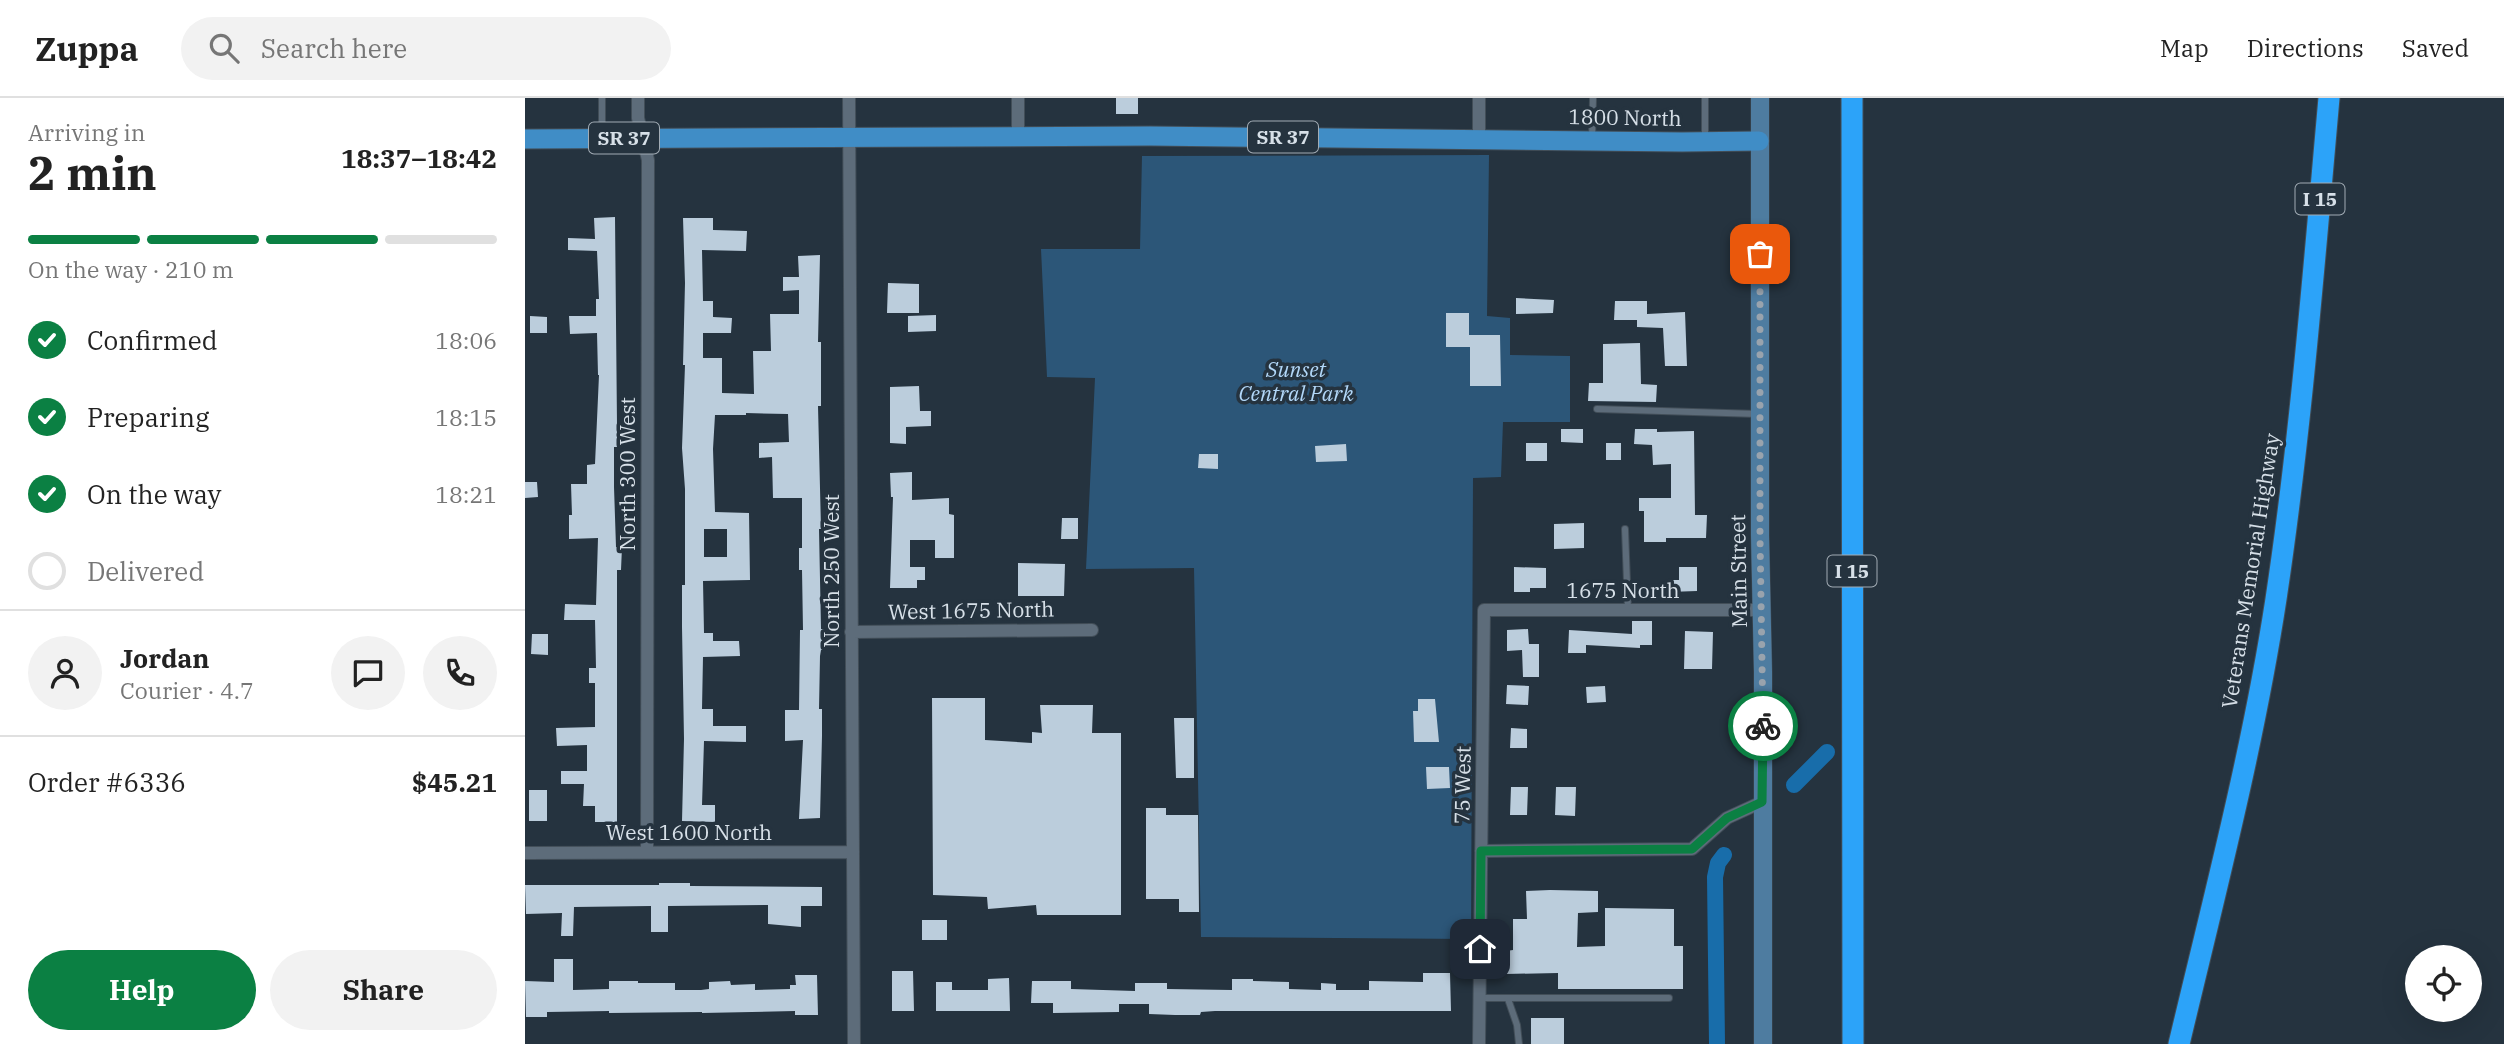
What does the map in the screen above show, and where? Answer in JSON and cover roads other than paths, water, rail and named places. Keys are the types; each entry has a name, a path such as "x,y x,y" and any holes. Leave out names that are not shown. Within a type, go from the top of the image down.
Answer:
{"highway":[{"name":"I 15","path":"1852,98 1853,1044"},
{"name":"Veterans Memorial Highway","path":"2179,1044 2238,800 2276,601 2297,444 2329,98"}],"main road":[{"name":"Main Street","path":"1760,98 1763,1044"},
{"name":"1800 North","path":"525,139 1018,137 1759,141"}],"street":[{"name":"North 300 West","path":"638,98 638,118 648,160 647,851"},
{"name":"North 250 West","path":"849,98 854,1044"},
{"path":"1018,98 1018,137"},
{"path":"1479,98 1479,138"},
{"name":"1675 North","path":"1484,610 1762,610"},
{"name":"75 West","path":"1479,1044 1484,610"},
{"name":"West 1675 North","path":"851,632 1092,630"},
{"path":"1481,851 1692,849 1727,818 1762,802"},
{"name":"West 1600 North","path":"525,853 853,852"}],"lane":[{"path":"602,138 603,98"},
{"path":"1592,141 1593,98"},
{"path":"1705,98 1705,142"},
{"path":"1597,409 1760,414"},
{"path":"1625,529 1628,610"},
{"path":"1480,998 1669,998"},
{"path":"1508,999 1517,1025 1519,1044"}],"waterway":[{"path":"1794,785 1827,752"},
{"path":"1717,1044 1715,877 1718,863 1724,855"}],"park label":[{"name":"Sunset Central Park","path":"1296,382"}]}
